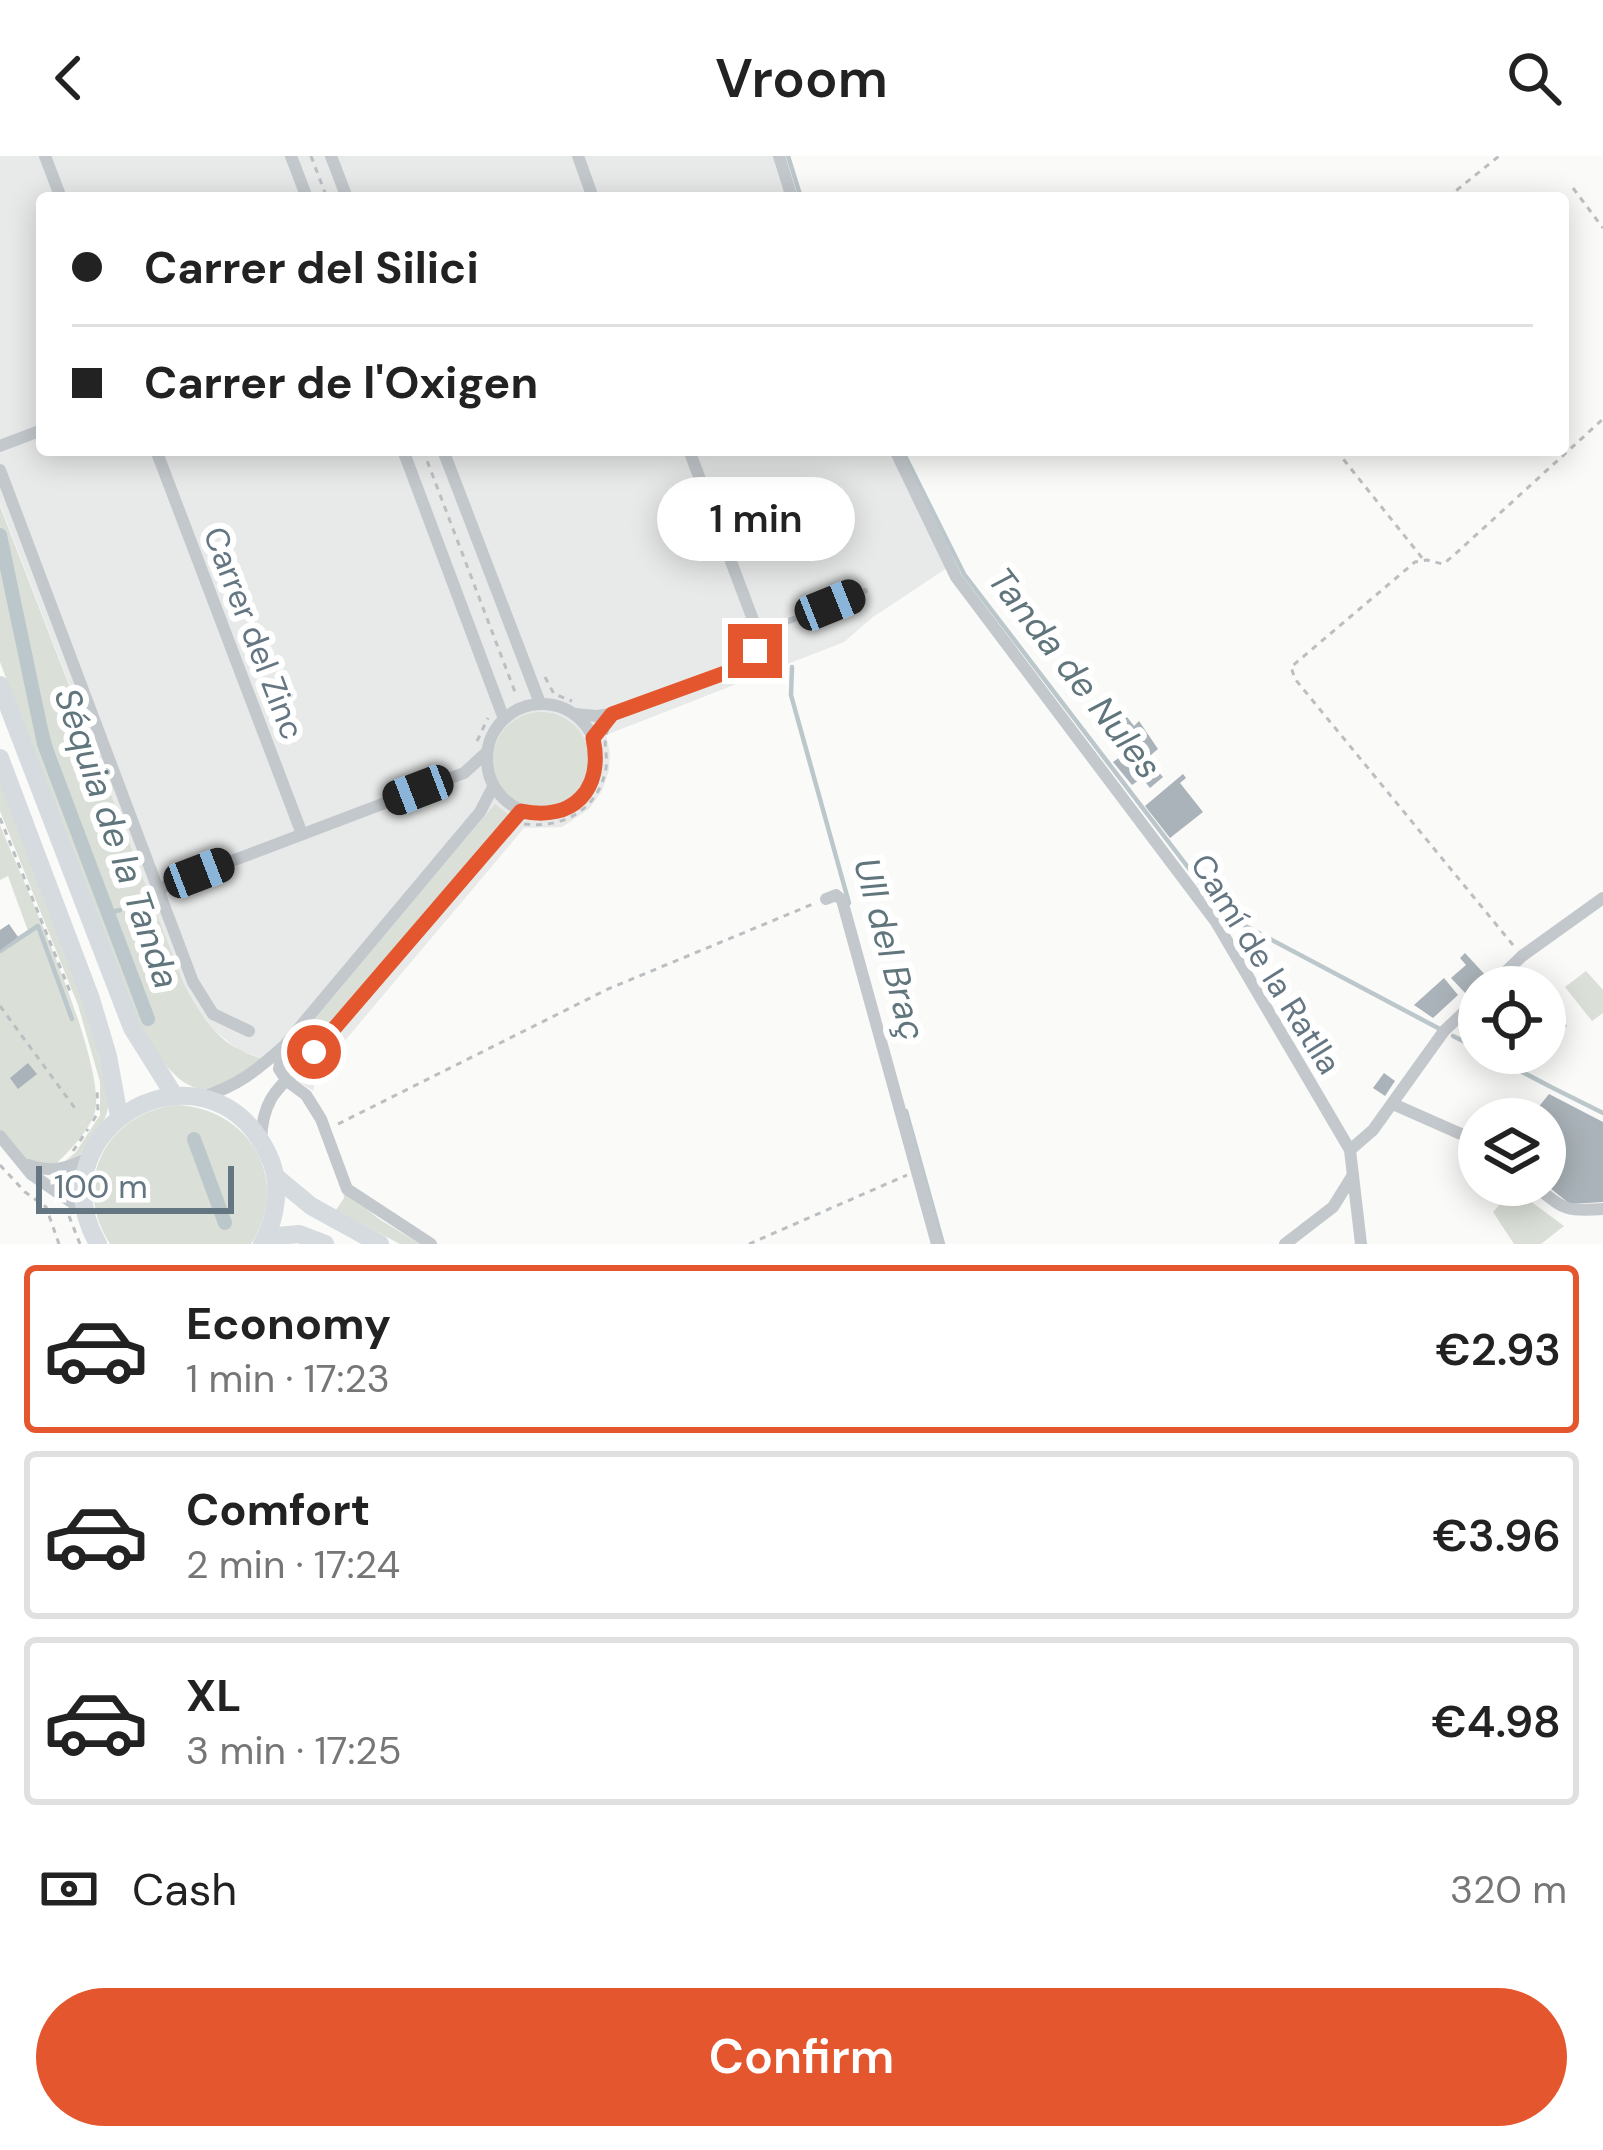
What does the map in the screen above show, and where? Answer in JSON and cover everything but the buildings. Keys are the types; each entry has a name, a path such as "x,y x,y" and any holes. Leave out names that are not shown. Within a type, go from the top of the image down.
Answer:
{"main road":[{"path":"0,685 132,1028 174,1095"},
{"path":"0,758 91,999 119,1116"},
{"path":"98,1244 85,1213 83,1186 89,1157 119,1116 146,1101 174,1095 202,1098 236,1113 261,1140 272,1162 276,1206 264,1240 299,1234 325,1244"},
{"path":"275,1177 311,1206 380,1244"}],"street":[{"path":"45,156 59,192"},
{"path":"291,156 305,192"},
{"path":"331,156 345,192"},
{"path":"578,156 591,192"},
{"path":"778,156 790,192"},
{"path":"0,446 36,432"},
{"name":"Carrer del Zinc","path":"158,456 302,834"},
{"path":"405,456 504,719"},
{"path":"445,456 541,703"},
{"path":"202,1098 251,1076 284,1046 480,812 491,782 490,740 504,719 541,703 574,714 612,714 733,670 755,651 758,633 691,456"},
{"name":"Camí de la Ratlla","path":"899,456 956,577 1216,922 1350,1150"},
{"path":"0,470 194,982 213,1014 249,1031"},
{"path":"464,772 491,782 505,801 521,811 558,813 588,790 595,773 593,738 574,714"},
{"path":"593,738 612,714"},
{"path":"158,889 464,772 487,753"},
{"path":"261,1140 267,1103 521,811"},
{"path":"826,899 836,895 842,900 937,1244"},
{"path":"1512,966 1603,898"},
{"path":"1361,1244 1350,1150 1373,1130 1458,1018"},
{"path":"284,1046 279,1069 306,1095"},
{"path":"310,1057 306,1095 347,1189 431,1244"},
{"path":"1393,1104 1458,1133"},
{"path":"0,1136 31,1174 85,1213"},
{"path":"21,1162 59,1170 89,1157"},
{"path":"1285,1244 1334,1207 1353,1174"},
{"path":"1565,1206 1572,1211 1603,1209"}],"lane":[{"path":"758,633 866,591"}],"path":[{"path":"311,156 325,192"},
{"path":"1454,192 1498,156"},
{"path":"1573,188 1603,228"},
{"path":"1569,450 1603,419"},
{"path":"425,456 514,692"},
{"path":"1341,456 1424,561"},
{"path":"1522,956 1295,679 1292,667 1415,562 1444,564 1562,456"},
{"path":"0,818 74,1002"},
{"path":"325,1130 608,988 826,899"},
{"path":"0,1006 77,1111"},
{"path":"97,1080 98,1108"},
{"path":"0,1166 46,1207 59,1244"},
{"path":"749,1244 916,1172"}],"shaded area":[{"path":"0,156 774,156 784,192 36,192 36,456 892,456 947,568 844,642 606,735 609,770 589,809 562,827 524,828 316,1075 313,1091 265,1059 240,1051 206,1024 184,984 0,504"},
{"path":"0,506 184,984 215,1032 236,1048 264,1059 222,1086 190,1086 164,1063 137,1023 0,662"},
{"path":"541,712 575,726 589,760 575,794 541,808 507,794 493,760 507,726"},
{"path":"0,777 91,1019 109,1105 93,1140 80,1155 63,1163 100,1115 100,1082 78,1005 0,811"},
{"path":"495,804 509,815 313,1046 301,1035"},
{"path":"0,825 77,1017 96,1092 91,1122 54,1166 25,1160 0,1131 0,951 28,931 8,876 0,880"},
{"path":"1586,971 1603,990 1603,1013 1592,1021 1566,986"},
{"path":"174,1105 223,1118 256,1151 265,1172 267,1195 263,1220 251,1244 110,1244 94,1199 101,1156 129,1123"},
{"path":"343,1190 420,1244 400,1244 336,1210"},
{"path":"1498,1206 1537,1206 1564,1226 1541,1244 1514,1244 1493,1212"}],"waterway":[{"name":"Tanda de Nules","path":"788,156 799,192"},
{"name":"Tanda de Nules","path":"905,456 964,574 1228,915"},
{"name":"Séquia de la Tanda","path":"0,535 44,744 148,1019"},
{"path":"3,546 7,546 51,749 112,912 120,910"},
{"name":"Ull del Braç","path":"792,667 791,695 849,903"},
{"name":"Tanda de Nules","path":"1234,920 1438,1028"},
{"path":"0,951 38,926 72,1019"},
{"path":"1453,1036 1458,1038"},
{"path":"1526,1074 1551,1087"},
{"path":"1553,1088 1603,1113"},
{"name":"Ull del Braç","path":"906,1111 943,1244"},
{"name":"Séquia de la Tanda","path":"194,1139 225,1223"}],"route":[{"path":"314,1052 521,811 558,813 588,790 597,754 593,738 612,714 733,670 755,651"}]}
